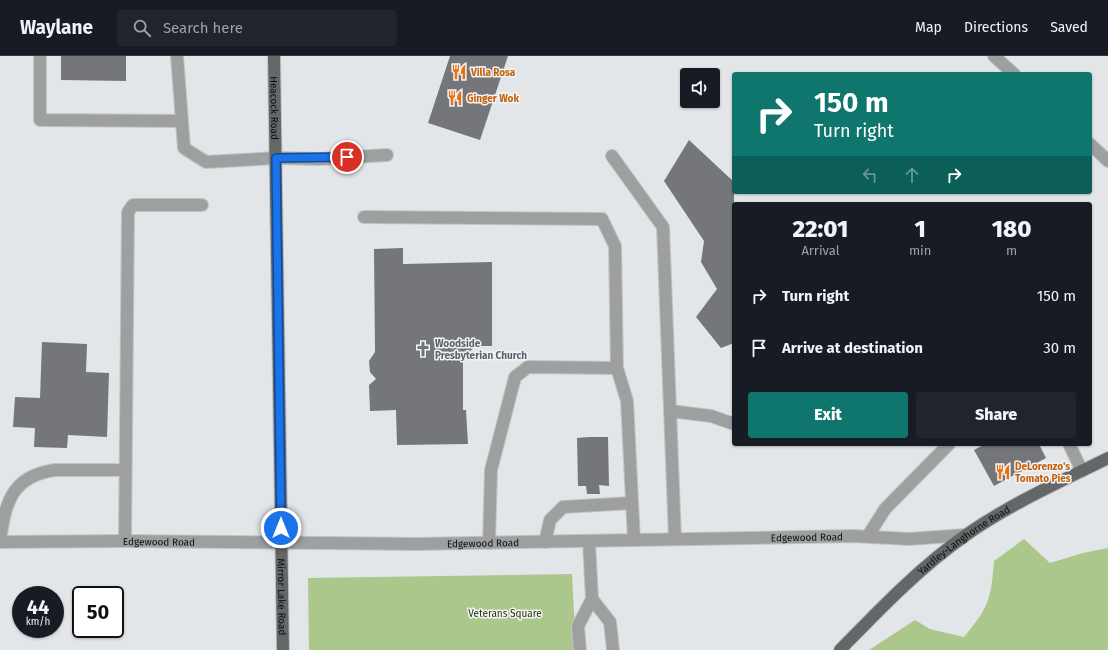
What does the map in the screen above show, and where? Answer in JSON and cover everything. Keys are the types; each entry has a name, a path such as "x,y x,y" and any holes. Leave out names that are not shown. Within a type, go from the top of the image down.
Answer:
{"main road":[{"name":"Heacock Road","path":"274,56 281,543"},
{"name":"Yardley-Langhorne Road","path":"840,650 886,603 929,563 965,535 984,522 1035,494 1108,458"},
{"name":"Mirror Lake Road","path":"281,543 282,650"}],"street":[{"path":"40,56 40,120 182,121"},
{"path":"176,56 184,148 206,162 276,158 320,159 387,155"},
{"path":"994,56 1012,72"},
{"path":"1092,146 1108,161"},
{"path":"612,156 663,227 675,539"},
{"path":"125,542 128,212 133,205 202,206"},
{"path":"364,217 602,219 616,246 617,368 627,401 634,540"},
{"path":"489,543 490,470 516,377 528,367 617,368"},
{"path":"670,411 711,416 732,423"},
{"path":"868,536 885,509 947,446"},
{"path":"1070,446 1082,471"},
{"path":"0,542 4,514 10,496 20,485 32,477 44,472 55,470 125,470"},
{"path":"545,542 550,520 563,507 632,503"},
{"name":"Edgewood Road","path":"0,542 281,543 349,545 868,536 909,539 965,535"},
{"path":"580,650 578,626 592,599 589,542"},
{"path":"592,599 610,622 613,650"}],"green space":[{"path":"1024,539 1050,563 1083,553 1108,548 1108,650 869,650 915,620 930,629 964,637 984,610 992,585 994,561"},
{"name":"Veterans Square","path":"572,574 576,650 309,650 308,578"}],"building":[{"path":"61,56 126,56 126,81 61,80"},
{"path":"450,56 508,56 480,140 428,123"},
{"path":"689,140 732,180 732,194 734,194 734,202 732,202 732,344 721,348 696,317 717,289 701,262 704,241 664,181"},
{"name":"Woodside Presbyterian Church","path":"403,248 403,264 492,262 492,346 475,346 463,359 463,410 466,410 468,444 397,445 396,410 370,411 369,385 376,379 370,372 369,361 375,352 374,249"},
{"path":"42,342 87,344 86,372 109,373 107,437 68,435 67,448 34,447 35,428 13,427 15,397 40,398"},
{"path":"608,437 609,486 599,485 600,494 587,494 586,486 578,486 577,438"},
{"name":"DeLorenzo's Tomato Pies","path":"981,446 1040,446 1046,458 994,486 974,450"}],"place":[{"name":"Villa Rosa","path":"459,72"},
{"name":"Ginger Wok","path":"455,98"},
{"name":"Woodside Presbyterian Church","path":"423,349"},
{"name":"DeLorenzo's Tomato Pies","path":"1003,472"}],"route":[{"path":"281,528 276,158 320,159 347,157"}]}
